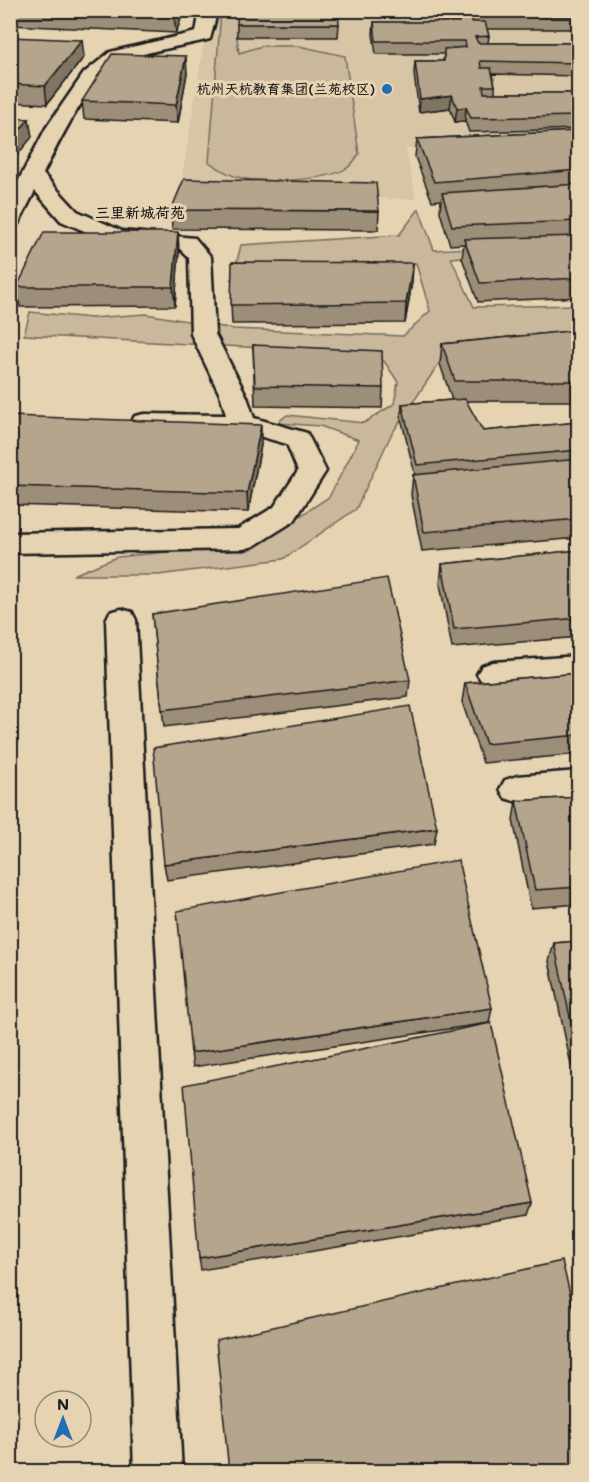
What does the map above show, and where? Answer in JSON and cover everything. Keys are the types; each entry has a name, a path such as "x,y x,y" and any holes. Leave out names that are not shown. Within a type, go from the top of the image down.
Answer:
{"street":[{"path":"10,219 56,128 91,77 117,56 204,35 209,10"},
{"path":"32,175 69,216 118,237 187,243 200,257 203,334 234,397 242,423"},
{"path":"10,543 244,539 284,514 312,471 298,439 242,423 115,422"},
{"path":"122,620 158,1472"},
{"path":"493,674 579,667"},
{"path":"517,789 579,784"}],"shaded area":[{"name":"杭州天杭教育集团(兰苑校区)","path":"209,11 578,11 578,142 406,149 416,199 179,196"},
{"path":"221,11 239,11 237,37 239,53 262,46 299,46 345,56 359,154 349,167 325,176 277,181 234,176 209,162"},
{"path":"419,209 434,250 546,244 551,249 451,258 474,307 578,305 578,340 444,356 391,435 356,509 283,559 158,575 73,575 117,557 259,543 329,497 359,440 320,426 277,423 287,415 364,423 394,404 398,382 384,361 262,348 24,335 30,312 91,318 146,314 234,329 403,336 430,311 416,263 340,274 235,269 241,245 399,235"}],"building":[{"path":"62,10 176,10 174,15"},
{"path":"238,10 338,10 339,24 237,24"},
{"path":"457,10 573,10 576,16 472,16 472,22 485,22 489,36 475,37 478,43 579,43 579,63 480,61 481,68 491,68 495,86 483,86 484,93 579,93 579,116 471,118 466,107 457,108 452,95 420,99 415,61 444,61 444,49 466,47 465,41 376,41 374,22 459,22"},
{"path":"10,37 82,40 45,86 10,84"},
{"path":"112,54 186,56 176,105 82,101"},
{"path":"10,118 29,119 10,142"},
{"path":"579,131 579,170 434,182 417,139"},
{"path":"184,179 376,183 379,211 171,210"},
{"path":"579,184 579,221 452,226 442,193"},
{"path":"44,232 178,232 173,287 17,287"},
{"path":"579,236 579,278 480,283 464,239"},
{"path":"232,262 413,263 406,303 231,305"},
{"path":"579,330 579,381 455,381 442,344"},
{"path":"253,345 382,351 383,388 255,386"},
{"path":"465,399 483,431 579,422 579,450 417,465 402,404"},
{"path":"10,416 261,425 247,493 10,486"},
{"path":"579,459 579,519 424,532 413,475"},
{"path":"579,550 579,618 454,629 442,564"},
{"path":"387,578 410,680 162,710 152,614"},
{"path":"579,673 579,735 486,744 465,683"},
{"path":"410,706 437,828 164,864 153,748"},
{"path":"579,797 579,887 535,890 516,801"},
{"path":"458,860 492,1008 191,1053 177,911"},
{"path":"579,941 579,1049 577,1049 554,943"},
{"path":"491,1023 532,1203 199,1258 184,1085"},
{"path":"562,1261 579,1331 579,1472 229,1472 216,1340"}],"place":[{"name":"杭州天杭教育集团(兰苑校区)","path":"387,89"}],"district":[{"name":"三里新城荷苑","path":"140,213"}]}
